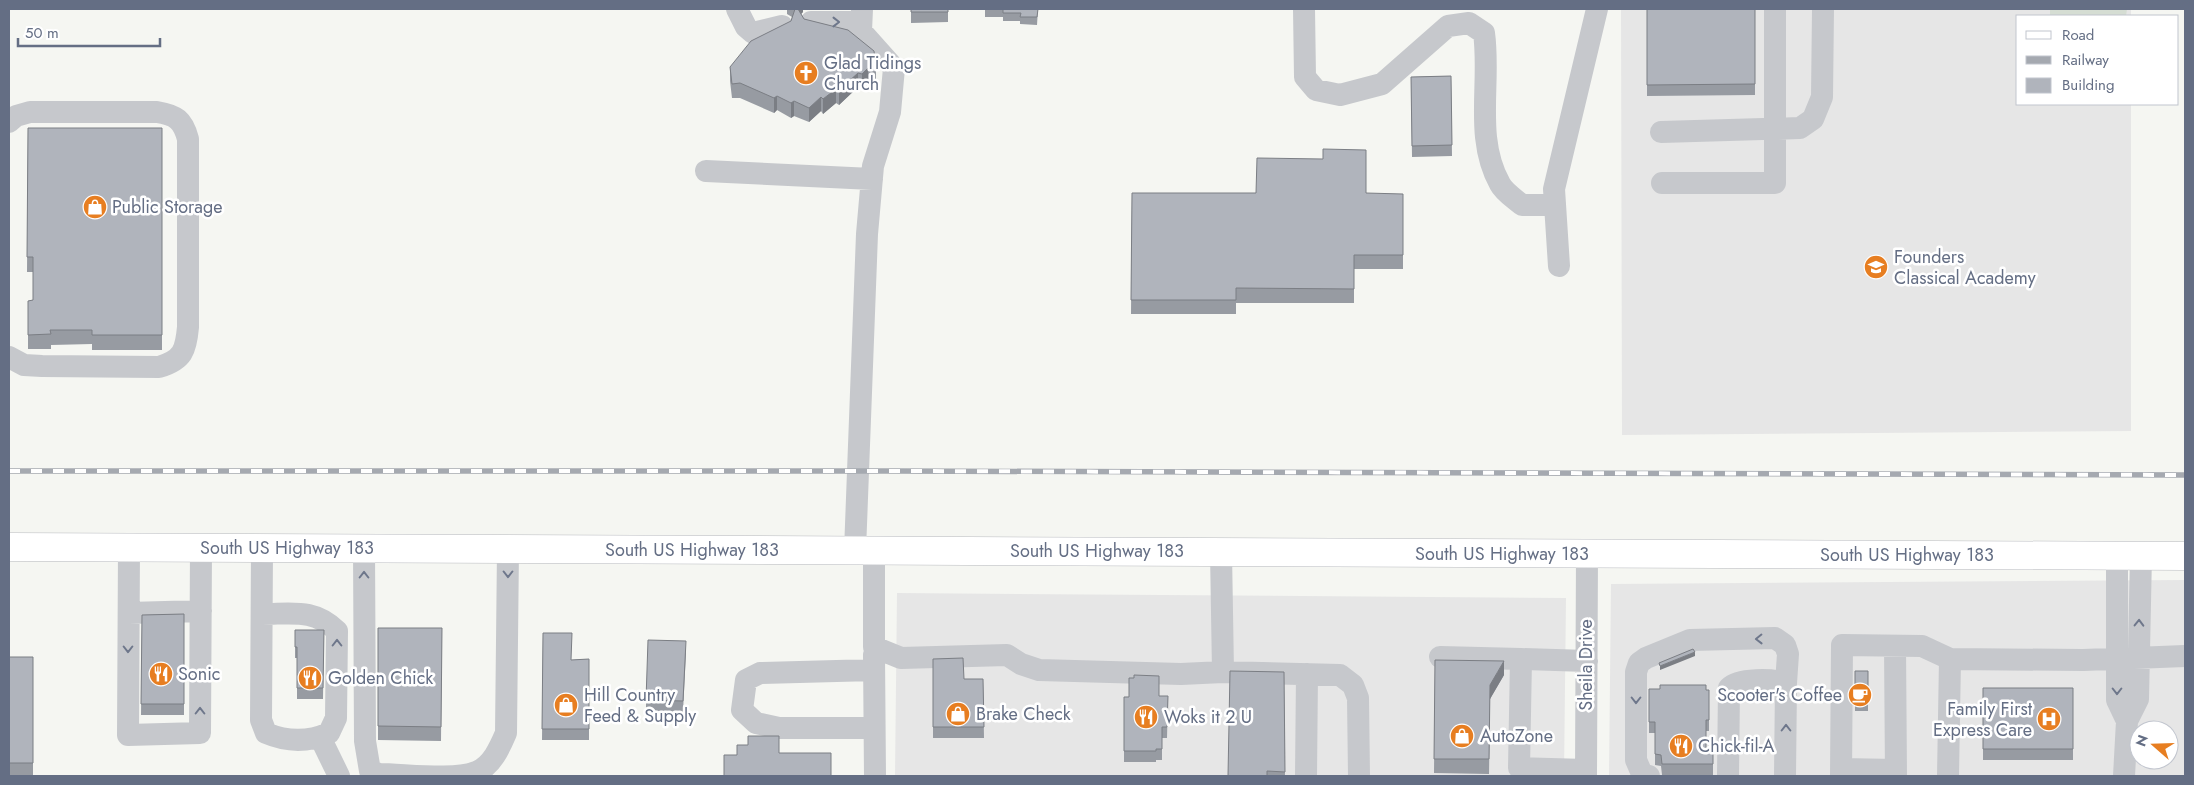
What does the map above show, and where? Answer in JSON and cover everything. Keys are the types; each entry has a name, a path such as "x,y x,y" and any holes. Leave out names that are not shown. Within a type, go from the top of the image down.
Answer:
{"main road":[{"name":"South US Highway 183","path":"9,547 2185,556"}],"street":[{"path":"737,9 746,27 753,33 782,26"},
{"path":"1304,9 1305,77 1316,90 1340,95 1382,84 1448,26 1469,23 1484,33 1487,54 1484,116 1489,155 1500,186 1522,205 1555,205"},
{"path":"1558,266 1554,189 1597,9"},
{"path":"1662,184 1774,183 1774,9"},
{"path":"1661,132 1800,128 1813,119 1822,97 1823,9"},
{"path":"811,22 862,16 861,31 894,68 890,112 873,166 867,234 864,551 874,647 875,776"},
{"path":"9,122 16,116 30,112 157,112 169,114 177,119 185,127 188,138 188,327 187,343 181,356 171,364 159,367 33,366 24,365 9,357"},
{"path":"706,171 872,179"},
{"path":"129,548 128,735 200,733 201,548"},
{"path":"262,548 261,720 266,733 278,738 312,740 329,733 336,718 337,631 326,620 311,615 262,614"},
{"path":"364,549 365,741 370,771 380,774 456,776 477,772 496,755 506,733 508,550"},
{"path":"1221,552 1223,672"},
{"name":"Sheila Drive","path":"1586,773 1587,554"},
{"path":"2124,776 2127,721 2138,699 2128,659 2129,555"},
{"path":"128,613 201,611"},
{"path":"1649,776 1642,774 1636,760 1636,672 1639,663 1646,658 1690,640 1775,638 1785,645 1788,654 1786,683 1786,776"},
{"path":"1894,646 1896,773 1842,772 1842,645 1922,646 1950,660 2128,659 2185,656"},
{"path":"874,647 901,658 1007,655 1021,664 1039,670 1181,674 1223,672 1340,675 1353,685 1358,698 1359,776"},
{"path":"1440,657 1587,661"},
{"path":"1521,659 1519,768 1586,773"},
{"path":"1948,776 1950,660"},
{"path":"874,670 760,673 746,680 742,710 756,723 778,728 874,728"},
{"path":"1306,776 1307,674"},
{"path":"1728,776 1729,688 1734,683 1742,681 1786,683"},
{"path":"320,737 339,776"}],"shaded area":[{"name":"Founders Classical Academy","path":"1621,9 2131,9 2131,15 2016,15 2016,105 2131,105 2131,431 1622,435"},
{"path":"2185,580 2185,776 1609,776 1611,584"},
{"path":"897,593 1566,598 1564,776 895,776"}],"green space":[{"path":"2050,9 2127,9 2126,15 2050,15"}],"building":[{"name":"Glad Tidings Church","path":"795,9 798,9 804,19 848,30 874,51 876,67 868,68 862,74 858,73 839,90 836,89 823,99 821,97 809,108 794,101 791,103 777,96 774,98 740,83 732,84 730,67 751,41 791,21"},
{"path":"911,9 948,9 948,12 911,12"},
{"path":"1003,9 1038,9 1037,17 1020,17 1021,13 1003,13"},
{"path":"1647,9 1755,9 1755,84 1647,85"},
{"path":"1451,76 1452,145 1412,146 1411,77"},
{"name":"Public Storage","path":"28,128 162,128 162,335 92,335 92,330 50,330 51,334 28,335 28,301 33,300 33,257 27,257"},
{"path":"1323,149 1366,150 1366,193 1403,194 1403,255 1354,255 1354,289 1236,288 1236,300 1131,300 1132,193 1256,193 1257,158 1323,159"},
{"name":"Sonic","path":"184,614 184,704 141,704 142,615"},
{"path":"378,628 442,628 441,727 378,726"},
{"name":"Golden Chick","path":"295,630 324,630 323,688 297,688"},
{"name":"Hill Country Feed & Supply","path":"543,633 572,633 571,660 589,659 589,729 542,729"},
{"path":"648,640 686,641 683,701 646,700"},
{"path":"1693,649 1695,652 1660,666 1659,663"},
{"path":"9,657 33,657 33,763 9,763"},
{"name":"Brake Check","path":"963,658 964,679 983,679 984,727 933,727 933,659"},
{"name":"AutoZone","path":"1435,660 1504,661 1490,685 1489,759 1434,759"},
{"path":"1230,671 1284,672 1285,772 1267,771 1267,776 1228,776"},
{"name":"Scooter's Coffee","path":"1855,671 1868,671 1868,703 1855,703"},
{"name":"Woks it 2 U","path":"1134,675 1159,676 1159,696 1168,696 1167,727 1162,727 1162,749 1156,749 1156,751 1124,751 1124,697 1129,697 1129,678 1134,678"},
{"name":"Chick-fil-A","path":"1660,685 1706,685 1706,690 1709,690 1709,720 1706,720 1706,749 1713,749 1713,764 1662,764 1661,755 1655,754 1655,722 1649,722 1649,689 1660,689"},
{"path":"1983,688 2073,688 2073,749 1983,749"},
{"path":"748,736 779,736 779,753 831,753 831,776 724,776 724,755 737,755 737,745 748,745"}],"railway":[{"path":"9,471 896,471 2185,475"}],"place":[{"name":"Glad Tidings Church","path":"806,73"},
{"name":"Public Storage","path":"95,207"},
{"name":"Founders Classical Academy","path":"1876,267"},
{"name":"Sonic","path":"161,674"},
{"name":"Golden Chick","path":"310,678"},
{"name":"Scooter's Coffee","path":"1860,695"},
{"name":"Hill Country Feed & Supply","path":"566,705"},
{"name":"Brake Check","path":"958,714"},
{"name":"Woks it 2 U","path":"1146,717"},
{"name":"Family First Express Care","path":"2049,719"},
{"name":"AutoZone","path":"1462,736"},
{"name":"Chick-fil-A","path":"1681,746"}]}
